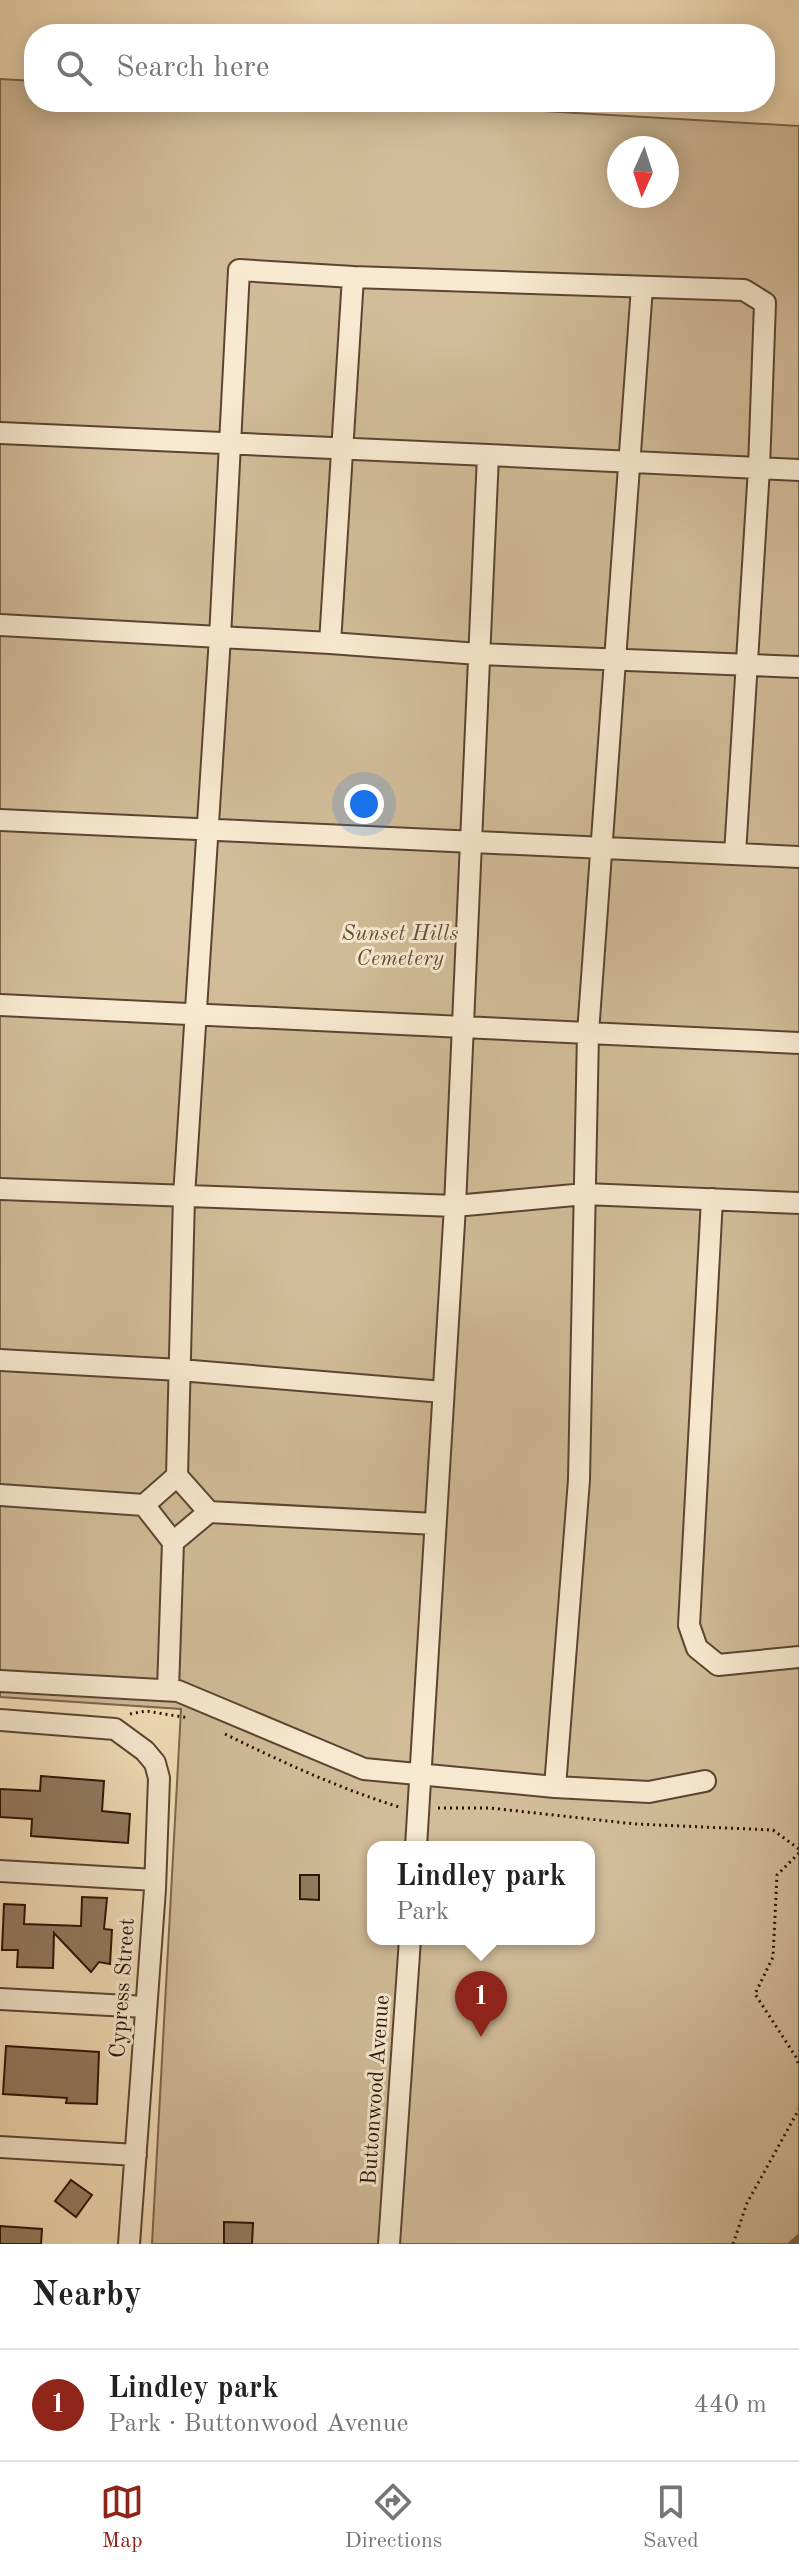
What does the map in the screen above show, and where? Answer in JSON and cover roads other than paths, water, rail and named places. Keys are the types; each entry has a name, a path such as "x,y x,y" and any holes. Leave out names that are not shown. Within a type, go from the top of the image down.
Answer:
{"street":[{"path":"209,1512 177,1476 184,1196 220,637 239,270 353,277 744,290 765,303 759,468 735,854"},
{"path":"330,643 353,277"},
{"path":"555,1787 579,1480 588,1033 642,287"},
{"path":"0,433 799,470"},
{"path":"416,1841 455,1206 488,455"},
{"path":"0,625 479,654 799,667"},
{"path":"0,820 799,857"},
{"path":"0,1005 799,1043"},
{"path":"0,1189 455,1206 585,1194 799,1203"},
{"path":"712,1199 689,1625 697,1648 718,1665 799,1657"},
{"path":"0,1360 180,1370 443,1392"},
{"path":"0,1495 144,1505 177,1476"},
{"path":"144,1505 173,1542 168,1690"},
{"path":"173,1542 209,1512 435,1524"},
{"path":"0,1681 178,1691 364,1769 555,1787 649,1792 705,1781"},
{"name":"Cypress Street","path":"0,1720 115,1729 155,1763 159,1778 155,1880 129,2244"},
{"path":"0,1871 155,1880"},
{"name":"Buttonwood Avenue","path":"389,2244 410,1945"},
{"path":"0,1999 146,2007"},
{"path":"0,2147 136,2155"}],"waterway":[{"path":"791,2244 799,2237"}],"place":[{"name":"Lindley park","path":"481,2037"}],"park label":[{"name":"Sunset Hills Cemetery","path":"400,946"}]}
